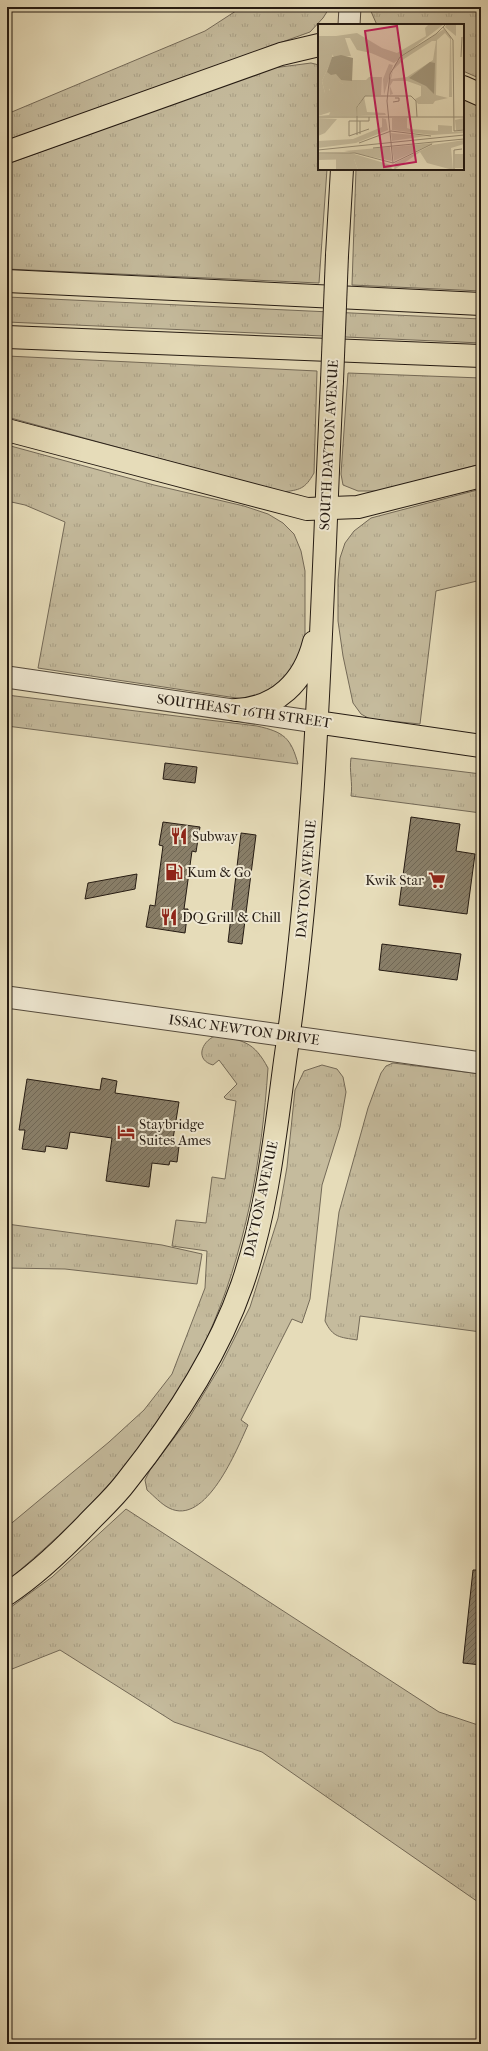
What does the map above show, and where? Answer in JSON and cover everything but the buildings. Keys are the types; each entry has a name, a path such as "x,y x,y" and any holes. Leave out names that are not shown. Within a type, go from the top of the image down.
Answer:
{"main road":[{"path":"7,152 281,54 318,45"},
{"path":"464,87 481,95"},
{"name":"SOUTH DAYTON AVENUE","path":"316,722 342,170"},
{"path":"7,281 481,304"},
{"path":"7,337 481,356"},
{"path":"7,430 307,509 326,510 358,507 481,476"},
{"path":"236,710 249,710 264,706 286,691 304,669 313,646 321,618"},
{"name":"SOUTHEAST 16TH STREET","path":"316,722 481,746"},
{"name":"DAYTON AVENUE","path":"7,1594 63,1550 125,1485 174,1418 212,1354 242,1286 261,1215 289,1036 298,966 310,843 316,722"}],"street":[{"path":"349,24 350,7"},
{"name":"SOUTHEAST 16TH STREET","path":"7,677 316,722"},
{"name":"ISSAC NEWTON DRIVE","path":"7,997 481,1063"}],"green space":[{"path":"242,7 330,7 323,18 310,32 7,141 7,114 205,31"},
{"path":"369,7 481,7 481,79 464,71 464,24 377,24"},
{"path":"311,63 318,65 318,170 327,170 319,283 7,269 7,164 273,68"},
{"path":"464,98 481,106 481,291 352,285 356,170 464,170"},
{"path":"7,297 481,319 481,343 7,322"},
{"path":"7,356 317,371 314,473 305,486 282,492 7,417"},
{"path":"348,373 481,378 481,464 378,491 358,491 343,485 341,474"},
{"path":"7,445 154,485 244,506 268,514 283,523 294,534 301,551 305,571 305,639 298,665 268,699 243,699 38,668 65,522 25,505 7,501"},
{"path":"481,489 481,580 436,591 420,724 370,719 361,714 353,703 343,656 338,621 338,580 340,558 345,543 354,531 371,518"},
{"path":"7,695 266,728 280,734 289,742 298,764 7,726"},
{"path":"351,758 481,774 481,813 351,796"},
{"path":"215,1036 234,1039 247,1044 258,1053 268,1068 261,1137 250,1206 232,1273 220,1306 192,1372 171,1406 151,1434 107,1486 83,1511 33,1559 7,1581 7,1527 109,1442 144,1410 172,1374 205,1288 207,1251 172,1246 176,1220 206,1223 212,1177 225,1179 236,1101 226,1099 224,1097 237,1084 219,1060 213,1065 207,1063 202,1055 203,1046"},
{"path":"393,1063 481,1074 481,1332 360,1316 357,1340 334,1334 325,1321 339,1212 368,1108 381,1073 386,1066"},
{"path":"322,1065 337,1069 343,1077 346,1092 340,1127 322,1185 310,1299 302,1323 292,1319 241,1420 248,1425 228,1467 218,1483 207,1496 195,1506 183,1511 169,1508 147,1490 145,1480 150,1470 189,1418 221,1365 250,1307 278,1218 287,1167 295,1090 304,1071"},
{"path":"7,1224 162,1245 202,1254 197,1284 65,1269 7,1268"},
{"path":"126,1509 439,1712 481,1726 481,1904 262,1752 174,1722 60,1650 7,1671 7,1610 52,1577"}],"place":[{"name":"Subway","path":"179,836"},
{"name":"Kum & Go","path":"174,872"},
{"name":"Kwik Star","path":"437,880"},
{"name":"DQ Grill & Chill","path":"169,917"},
{"name":"Staybridge Suites Ames","path":"126,1132"}]}
